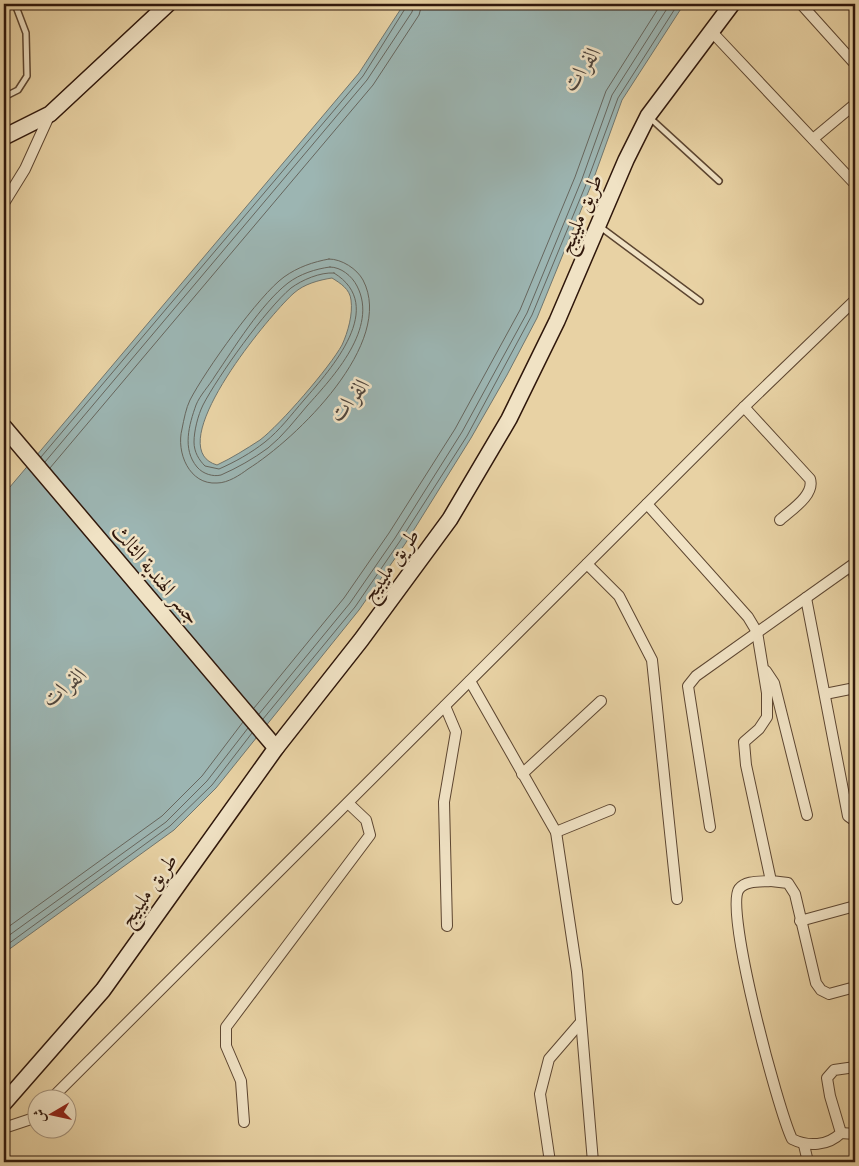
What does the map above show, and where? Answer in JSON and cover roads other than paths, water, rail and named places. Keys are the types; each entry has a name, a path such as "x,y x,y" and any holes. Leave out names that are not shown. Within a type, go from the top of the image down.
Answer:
{"street":[{"path":"4,137 50,114 168,4"},
{"name":"طريق مليبيج","path":"4,1102 103,990 276,748 361,640 450,519 509,419 557,321 626,160 648,116 732,4"},
{"path":"801,4 855,64"},
{"path":"711,32 855,184"},
{"path":"813,139 855,104"},
{"path":"4,203 25,169 50,114"},
{"path":"62,1088 744,407 855,300"},
{"path":"744,407 810,479 812,485 808,494 780,520"},
{"name":"جسر الهندية الثالث","path":"4,427 276,748"},
{"path":"647,504 748,618 757,632 764,668 767,717 759,729 744,742 746,765 771,881"},
{"path":"587,564 619,596 652,660 677,899"},
{"path":"710,827 688,686 696,676 854,564"},
{"path":"854,564 855,579"},
{"path":"806,598 848,816 855,821"},
{"path":"764,668 774,683 807,816"},
{"path":"470,681 556,832 577,972 593,1162"},
{"path":"825,694 855,688"},
{"path":"522,774 601,702"},
{"path":"445,706 456,732 444,802 447,926"},
{"path":"244,1122 241,1081 226,1046 226,1027 370,835 366,820 348,803"},
{"path":"556,832 610,810"},
{"path":"841,1133 834,1141 804,1145 792,1139 785,1125 769,1074 740,942 735,898 739,889 750,882 771,881 788,883 795,894 800,922 816,983 821,990 830,994 855,987"},
{"path":"800,922 855,906"},
{"path":"550,1162 540,1094 549,1059 581,1022"},
{"path":"841,1133 827,1078 834,1070 855,1067"},
{"path":"4,1128 28,1120"},
{"path":"841,1133 855,1134"},
{"path":"804,1145 808,1162"}],"lane":[{"path":"4,96 18,90 27,76 26,33 15,4"},
{"path":"648,116 719,181"},
{"path":"599,226 700,301"}],"water":[{"name":"الفرات","path":"404,4 684,4 622,100 592,183 537,318 507,375 471,438 405,544 359,610 216,788 174,830 4,953 4,494 359,73","holes":["332,278 349,293 351,305 351,317 346,334 336,355 304,395 269,433 217,465 202,454 201,434 209,408 225,380 264,326 294,293 302,287 317,281"]}]}
